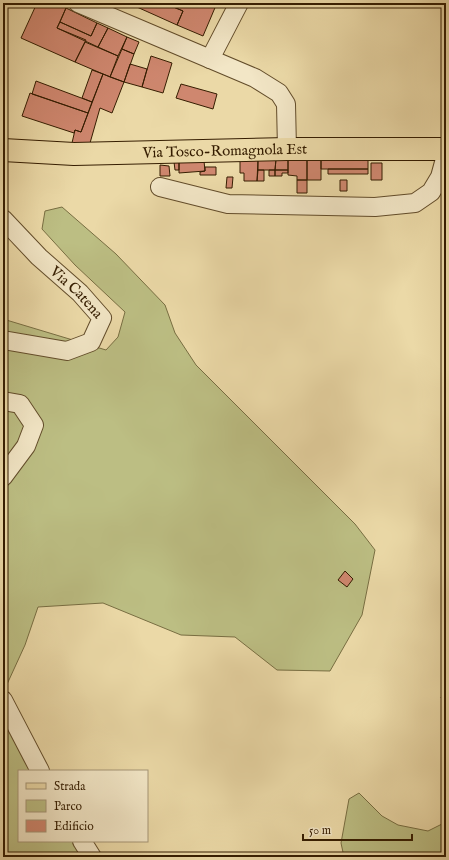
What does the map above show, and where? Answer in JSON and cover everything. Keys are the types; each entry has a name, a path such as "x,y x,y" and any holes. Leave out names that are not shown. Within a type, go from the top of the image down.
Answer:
{"main road":[{"name":"Via Tosco-Romagnola Est","path":"3,150 74,154 446,149"}],"street":[{"path":"78,3 255,78 279,93 286,104 287,150"},
{"path":"210,59 239,3"},
{"path":"160,187 228,204 375,206 415,203 430,192 440,177 446,154"},
{"name":"Via Catena","path":"3,218 39,257 80,293 102,318 91,342 67,351 3,340"},
{"path":"3,402 20,404 34,425 26,446 3,477"},
{"path":"3,700 39,770"},
{"path":"83,842 92,857"}],"green space":[{"path":"62,207 116,254 165,305 175,333 196,365 355,524 375,550 362,615 330,671 277,670 235,637 181,635 103,603 38,607 25,645 3,693 3,319 106,350 118,337 125,312 75,265 42,229 45,211"},
{"path":"3,719 34,770 18,770 18,842 78,842 87,857 3,857"},
{"path":"359,793 382,816 398,825 428,831 446,822 446,857 344,857 341,843 349,799"}],"building":[{"path":"37,3 54,3 66,8 57,28 86,40 75,62 21,38"},
{"path":"128,3 164,3 183,11 177,25"},
{"path":"164,3 217,3 203,36 177,25 183,11"},
{"path":"66,8 97,23 91,36 60,22"},
{"path":"60,22 91,36 97,23 108,28 98,47 57,28"},
{"path":"108,28 127,37 118,56 98,47"},
{"path":"127,37 139,42 134,54 122,49"},
{"path":"85,42 118,56 110,77 75,62"},
{"path":"122,49 134,54 124,82 110,77"},
{"path":"151,56 172,63 163,93 142,87"},
{"path":"130,64 147,69 142,87 124,82"},
{"path":"92,70 103,74 92,102 82,98"},
{"path":"103,74 124,82 112,113 100,108 90,143 72,143 75,130 81,132"},
{"path":"36,81 92,102 88,113 32,94"},
{"path":"181,84 217,94 213,109 176,98"},
{"path":"30,93 88,113 81,132 75,130 74,133 22,116"},
{"path":"240,159 258,159 257,181 244,181 244,173 240,173"},
{"path":"258,159 276,159 275,170 258,170"},
{"path":"276,159 288,159 288,170 275,170"},
{"path":"288,159 307,159 307,180 297,180 297,176 288,175"},
{"path":"307,159 321,159 321,180 307,180"},
{"path":"321,159 368,159 368,169 321,169"},
{"path":"204,161 205,171 179,173 179,162"},
{"path":"174,162 179,162 179,170 175,170"},
{"path":"371,163 382,163 382,180 371,180"},
{"path":"160,165 169,166 170,176 160,176"},
{"path":"205,167 216,167 216,175 200,175 200,172 205,171"},
{"path":"328,169 368,169 368,174 328,174"},
{"path":"258,170 264,170 264,181 257,181"},
{"path":"269,170 275,170 275,176 269,176"},
{"path":"275,170 288,170 288,173 282,173 282,176 275,176"},
{"path":"227,177 233,177 232,188 226,188"},
{"path":"297,180 307,180 307,193 297,193"},
{"path":"340,180 347,180 347,191 340,191"},
{"path":"345,571 353,579 347,587 338,580"},
{"path":"446,686 446,700 441,698"}]}
